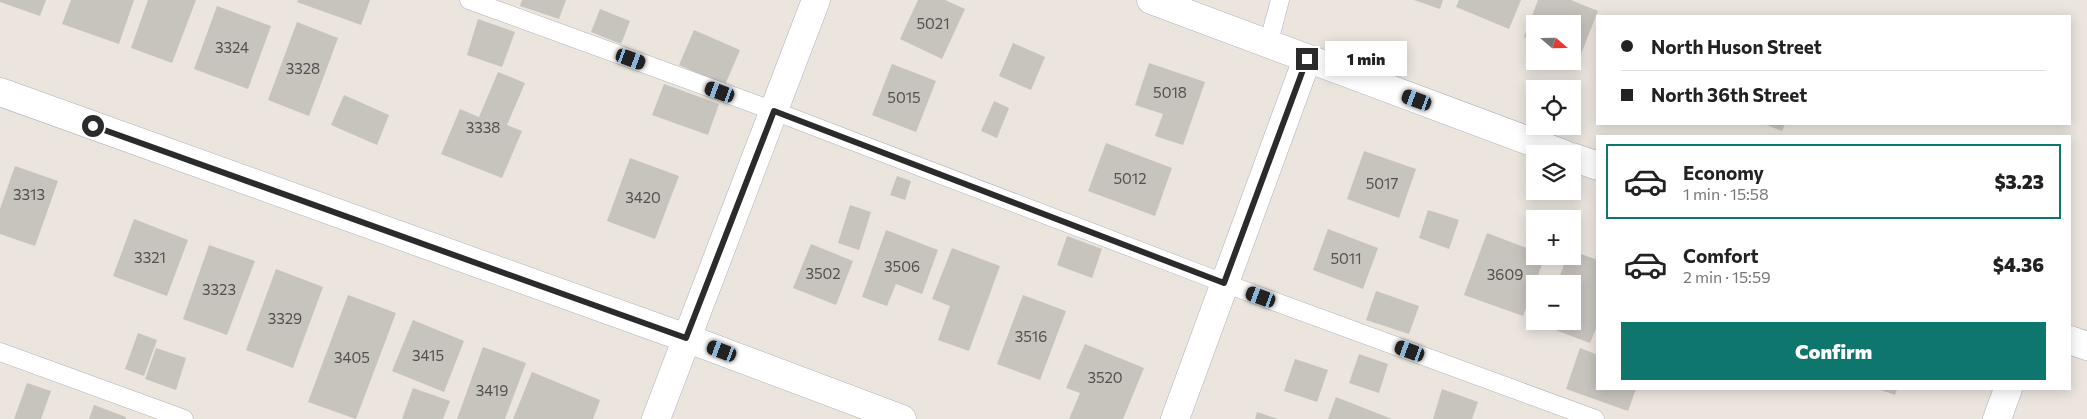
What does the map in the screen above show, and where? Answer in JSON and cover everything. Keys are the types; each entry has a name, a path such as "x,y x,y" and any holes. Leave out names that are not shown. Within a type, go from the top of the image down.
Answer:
{"street":[{"path":"656,419 816,0"},
{"path":"1151,0 1540,145"},
{"path":"1175,419 1307,59"},
{"path":"0,92 686,338 902,419"},
{"path":"1581,160 1596,165"},
{"path":"2071,340 2087,346"},
{"path":"1997,419 2008,390"}],"lane":[{"path":"469,0 774,111 1224,283 1595,419"},
{"path":"1268,45 1280,0"},
{"path":"0,352 184,419"}],"building":[{"path":"0,0 46,0 40,16 0,2"},
{"path":"71,0 134,0 119,44 62,24"},
{"path":"148,0 196,0 172,63 131,48"},
{"path":"298,0 370,0 361,25 297,2"},
{"path":"522,0 566,0 559,19 520,6"},
{"path":"918,0 945,0 965,9 942,59 900,39"},
{"path":"1414,0 1443,0 1440,9"},
{"path":"1459,0 1521,0 1509,29 1456,7"},
{"path":"1538,0 1571,0 1598,11 1581,54 1581,15 1532,15"},
{"path":"217,6 271,26 248,89 194,69"},
{"path":"600,9 630,21 621,44 591,32"},
{"path":"478,19 515,32 502,67 467,55"},
{"path":"297,22 338,38 309,116 268,100"},
{"path":"694,30 740,50 725,85 679,65"},
{"path":"1013,43 1045,57 1031,90 999,76"},
{"path":"1149,63 1205,82 1183,145 1155,136 1163,114 1135,105"},
{"path":"892,64 936,81 916,132 872,115"},
{"path":"498,72 525,83 507,125 522,131 502,178 441,154 460,109 479,117"},
{"path":"664,84 719,104 708,135 652,115"},
{"path":"344,95 389,115 377,145 331,125"},
{"path":"994,101 1009,108 997,138 981,131"},
{"path":"1767,125 1785,125 1782,131"},
{"path":"1106,143 1172,168 1155,216 1088,191"},
{"path":"1364,151 1416,169 1399,218 1347,199"},
{"path":"630,158 679,176 655,239 607,221"},
{"path":"15,166 58,181 35,246 0,234 0,209"},
{"path":"897,176 911,181 905,200 890,195"},
{"path":"850,205 871,212 859,250 838,243"},
{"path":"1428,210 1459,220 1449,249 1419,238"},
{"path":"134,219 188,240 167,296 113,276"},
{"path":"1328,229 1378,248 1363,289 1313,270"},
{"path":"886,230 938,250 922,294 896,284 887,306 862,297"},
{"path":"1487,233 1526,248 1526,265 1542,265 1538,275 1526,275 1526,308 1523,316 1464,295"},
{"path":"1067,236 1102,249 1092,278 1057,265"},
{"path":"811,244 853,261 836,305 793,288"},
{"path":"209,245 255,261 227,335 183,319"},
{"path":"952,248 1000,266 969,351 938,340 950,306 932,299"},
{"path":"1581,254 1596,259 1596,329 1590,343 1555,330 1581,330 1581,275 1560,275 1564,265 1581,265"},
{"path":"276,269 323,287 293,368 246,350"},
{"path":"1376,291 1419,306 1409,334 1366,320"},
{"path":"348,295 396,313 356,419 308,402"},
{"path":"1023,295 1066,311 1040,380 997,364"},
{"path":"413,320 464,341 444,392 392,371"},
{"path":"138,333 157,340 144,376 125,369"},
{"path":"1085,344 1144,368 1123,419 1069,419 1080,393 1066,388"},
{"path":"483,347 526,363 505,419 457,419"},
{"path":"156,348 186,358 176,390 145,379"},
{"path":"1580,348 1596,354 1596,390 1636,390 1628,411 1566,389"},
{"path":"1359,354 1388,364 1379,393 1349,383"},
{"path":"1295,359 1328,370 1317,402 1284,391"},
{"path":"532,372 600,400 593,419 513,419"},
{"path":"27,383 51,391 41,419 14,419"},
{"path":"413,388 450,401 443,419 402,419"},
{"path":"1442,389 1478,402 1472,419 1433,419"},
{"path":"1881,390 1897,390 1895,395"},
{"path":"1336,397 1392,419 1328,419"},
{"path":"94,405 126,417 126,419 89,419"},
{"path":"1257,412 1278,419 1255,419"}],"route":[{"path":"93,126 686,338 774,111 1224,283 1307,59"}]}
